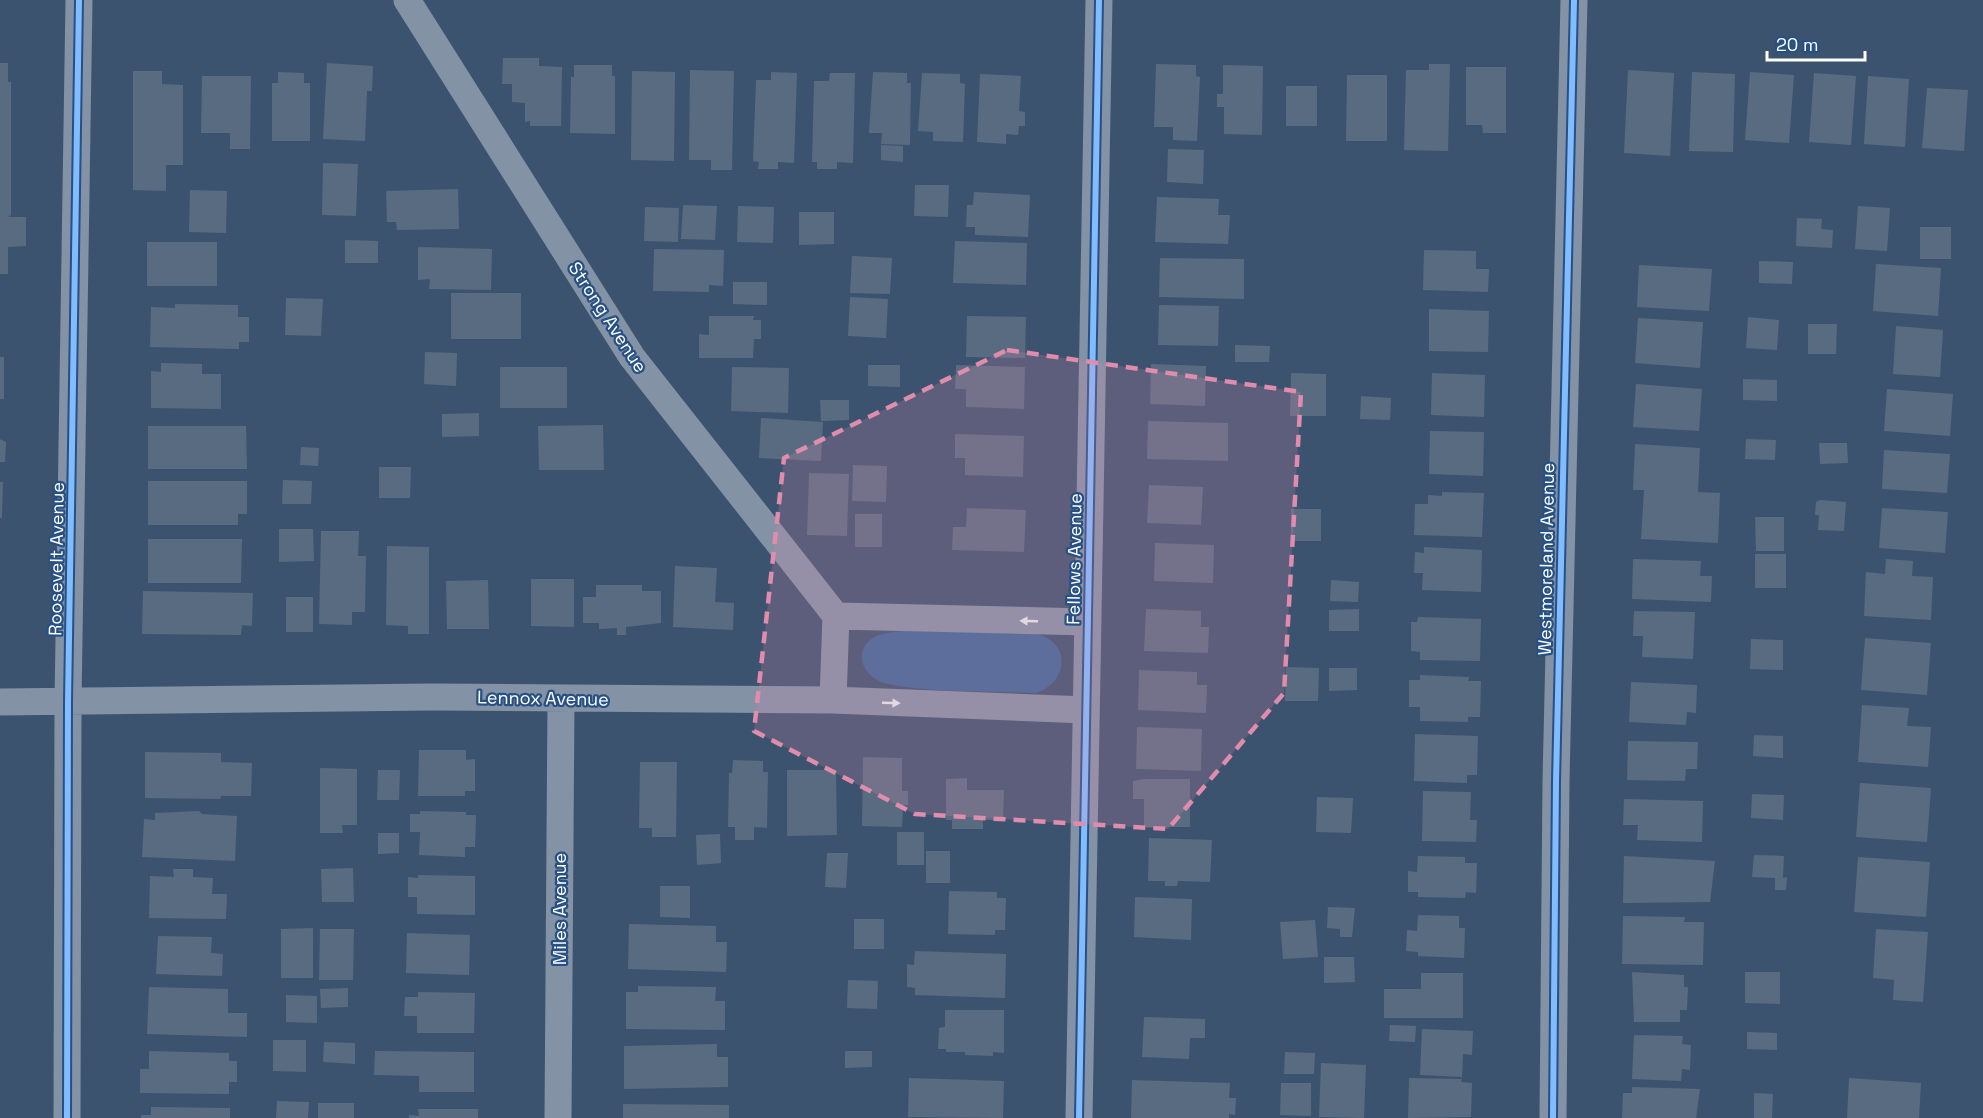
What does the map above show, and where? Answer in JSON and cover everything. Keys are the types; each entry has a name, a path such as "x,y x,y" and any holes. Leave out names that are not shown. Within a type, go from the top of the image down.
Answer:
{"street":[{"name":"Roosevelt Avenue","path":"67,1118 68,702 79,0"},
{"name":"Strong Avenue","path":"407,0 632,357 836,616"},
{"name":"Fellows Avenue","path":"1078,1118 1099,0"},
{"name":"Westmoreland Avenue","path":"1553,1118 1556,781 1574,0"},
{"path":"833,700 836,616 1088,622"},
{"name":"Lennox Avenue","path":"0,702 432,697 833,700 1086,710"},
{"name":"Miles Avenue","path":"558,1118 561,699"}],"highlighted area":[{"path":"1007,350 1301,392 1284,693 1168,829 915,814 754,731 784,458"}],"shaded area":[{"path":"906,631 1037,634 1056,645 1061,654 1060,672 1047,688 1036,693 923,689 888,684 874,678 864,667 862,653 864,647 878,635"}],"building":[{"path":"503,58 539,58 539,66 562,67 561,126 530,126 530,121 525,122 525,103 512,102 512,84 502,84"},
{"path":"0,63 8,63 8,82 11,82 11,215 8,217 26,217 26,246 8,247 8,274 0,274"},
{"path":"327,63 373,66 372,91 367,91 365,141 323,139"},
{"path":"1156,64 1196,65 1196,76 1200,77 1197,141 1173,140 1173,127 1154,127"},
{"path":"1429,64 1450,64 1448,151 1404,150 1406,70 1429,70"},
{"path":"574,65 612,65 612,76 615,76 615,134 570,133 571,77 574,77"},
{"path":"1223,65 1263,66 1262,135 1224,134 1224,107 1217,107 1217,94 1223,94"},
{"path":"1466,67 1506,67 1506,133 1483,133 1482,125 1466,125"},
{"path":"690,70 734,71 732,170 711,170 711,160 689,160"},
{"path":"1628,70 1674,73 1670,156 1624,153"},
{"path":"133,71 162,71 162,84 183,85 183,165 166,165 166,191 133,190"},
{"path":"632,71 675,72 674,161 631,160"},
{"path":"278,72 304,73 304,83 310,83 310,141 272,141 272,83 278,83"},
{"path":"771,72 797,73 794,163 778,162 778,169 758,169 759,162 753,161 756,80 771,80"},
{"path":"873,72 907,73 907,83 911,83 910,145 881,144 882,133 869,133"},
{"path":"1692,72 1735,74 1733,152 1689,151"},
{"path":"1750,72 1794,75 1789,143 1745,140"},
{"path":"830,73 855,73 853,163 837,162 837,169 817,169 817,162 812,162 814,81 829,81"},
{"path":"922,73 960,74 960,83 965,84 963,142 933,141 933,132 918,131"},
{"path":"1814,73 1856,76 1851,145 1809,142"},
{"path":"980,74 1021,76 1019,111 1025,112 1025,126 1019,126 1018,135 1006,134 1006,144 977,142"},
{"path":"1347,75 1387,75 1387,141 1346,141"},
{"path":"202,76 251,76 250,149 230,149 230,133 201,133"},
{"path":"1868,76 1909,79 1905,147 1864,144"},
{"path":"1286,86 1317,86 1317,126 1286,126"},
{"path":"1927,88 1968,90 1964,151 1922,148"},
{"path":"881,145 903,146 903,162 881,160"},
{"path":"1168,149 1204,150 1203,184 1167,182"},
{"path":"323,163 358,164 356,216 322,215"},
{"path":"915,185 949,185 948,217 914,216"},
{"path":"458,189 459,229 397,230 396,222 387,222 386,191"},
{"path":"190,190 227,191 226,233 189,232"},
{"path":"974,192 1030,195 1028,237 975,235 975,227 966,227 967,205 973,205"},
{"path":"1157,197 1219,199 1218,215 1230,215 1228,244 1155,242"},
{"path":"683,205 717,206 715,240 681,239"},
{"path":"738,206 774,207 773,243 737,242"},
{"path":"1858,206 1890,208 1887,251 1855,249"},
{"path":"645,207 679,208 678,242 644,241"},
{"path":"799,212 834,212 834,244 799,245"},
{"path":"1797,218 1822,219 1821,229 1833,230 1832,248 1796,246"},
{"path":"1920,227 1951,227 1951,259 1920,259"},
{"path":"345,240 378,241 378,263 345,263"},
{"path":"955,241 1027,243 1026,285 953,283"},
{"path":"147,242 217,242 217,286 147,286"},
{"path":"418,247 492,249 491,290 429,289 430,279 418,280"},
{"path":"654,249 724,250 723,286 709,285 709,292 653,291"},
{"path":"1424,250 1476,251 1476,269 1489,269 1488,292 1423,290"},
{"path":"852,256 892,258 890,294 850,293"},
{"path":"1160,258 1244,259 1244,299 1159,297"},
{"path":"1759,261 1793,262 1792,284 1759,283"},
{"path":"1876,264 1941,268 1938,316 1873,311"},
{"path":"1639,265 1712,269 1709,311 1637,307"},
{"path":"733,282 767,282 767,305 733,304"},
{"path":"451,293 521,293 521,339 451,339"},
{"path":"850,297 888,299 886,338 848,336"},
{"path":"286,298 323,299 321,336 285,335"},
{"path":"175,304 238,305 238,317 249,317 249,342 239,342 239,349 150,347 151,307 175,308"},
{"path":"1159,305 1219,306 1218,346 1158,345"},
{"path":"1429,309 1489,311 1488,352 1429,351"},
{"path":"709,316 754,316 753,320 761,320 761,339 754,339 753,358 699,358 699,334 709,335"},
{"path":"967,316 1026,317 1025,358 966,357"},
{"path":"1748,317 1779,320 1777,350 1746,348"},
{"path":"1638,318 1703,322 1700,368 1635,363"},
{"path":"1808,324 1837,324 1836,354 1808,354"},
{"path":"1896,326 1943,330 1940,377 1893,374"},
{"path":"1235,345 1270,346 1269,362 1235,362"},
{"path":"425,352 457,353 456,386 424,384"},
{"path":"0,357 4,357 4,399 0,399"},
{"path":"161,363 202,364 202,374 221,374 221,409 151,408 151,371 161,372"},
{"path":"1151,364 1206,366 1205,406 1150,404"},
{"path":"868,365 900,365 900,387 868,386"},
{"path":"956,365 1025,367 1024,409 966,407 966,389 955,389"},
{"path":"500,367 567,367 567,408 500,408"},
{"path":"732,367 789,368 788,413 731,411"},
{"path":"1291,373 1326,374 1326,416 1290,416"},
{"path":"1432,373 1485,375 1484,417 1431,415"},
{"path":"1743,379 1777,380 1777,401 1743,400"},
{"path":"1636,384 1702,389 1699,431 1633,427"},
{"path":"1887,389 1953,394 1950,436 1884,431"},
{"path":"1361,396 1391,398 1390,420 1360,419"},
{"path":"820,400 849,400 849,420 821,421"},
{"path":"479,413 479,436 442,437 442,414"},
{"path":"761,418 823,422 821,461 759,458"},
{"path":"1148,421 1228,423 1228,461 1147,459"},
{"path":"603,425 604,470 539,470 538,426"},
{"path":"148,426 246,426 247,469 148,469"},
{"path":"1430,431 1484,432 1483,476 1429,474"},
{"path":"955,434 1024,436 1023,477 965,475 965,458 955,458"},
{"path":"0,439 6,442 5,462 0,462"},
{"path":"1746,439 1776,440 1775,460 1745,459"},
{"path":"1819,443 1847,443 1848,463 1820,464"},
{"path":"1635,444 1700,448 1698,492 1720,493 1718,543 1641,539 1644,490 1633,490"},
{"path":"301,447 319,448 318,466 300,465"},
{"path":"1884,450 1950,454 1947,493 1882,489"},
{"path":"853,465 887,466 886,502 852,501"},
{"path":"379,467 411,467 410,498 379,498"},
{"path":"809,473 849,474 847,536 807,535"},
{"path":"283,480 312,481 311,504 282,504"},
{"path":"148,481 247,481 247,514 238,514 238,525 148,525"},
{"path":"0,482 3,482 2,518 0,518"},
{"path":"1149,485 1203,487 1201,525 1147,523"},
{"path":"1442,492 1484,493 1482,537 1414,535 1415,504 1428,504 1428,495 1442,496"},
{"path":"1820,500 1846,502 1844,531 1818,530 1819,515 1815,515 1816,502"},
{"path":"967,508 1026,510 1024,552 952,550 953,527 966,527"},
{"path":"1882,508 1948,512 1945,553 1879,548"},
{"path":"1291,509 1321,509 1321,541 1291,541"},
{"path":"855,514 882,514 882,547 855,547"},
{"path":"1755,517 1784,517 1784,551 1756,551"},
{"path":"279,529 313,529 314,561 279,562"},
{"path":"321,531 359,531 358,556 366,556 365,612 352,612 352,625 319,624"},
{"path":"148,539 242,539 241,583 148,583"},
{"path":"1155,543 1214,545 1213,583 1154,581"},
{"path":"387,546 429,547 429,634 408,634 408,626 386,625"},
{"path":"1424,547 1482,550 1481,592 1422,590 1423,573 1414,573 1415,552 1424,553"},
{"path":"1755,554 1786,554 1786,588 1755,588"},
{"path":"1633,559 1701,561 1700,576 1712,576 1711,602 1632,599"},
{"path":"1886,559 1913,561 1912,576 1933,577 1931,620 1864,616 1866,572 1885,574"},
{"path":"675,566 717,568 715,602 734,603 733,630 673,627"},
{"path":"531,579 574,579 574,627 531,626"},
{"path":"488,580 489,629 447,629 446,581"},
{"path":"1331,580 1359,582 1358,602 1330,601"},
{"path":"596,585 642,585 642,591 661,591 661,623 626,627 626,635 617,635 617,628 599,629 599,623 583,623 583,597 596,597"},
{"path":"143,591 253,593 252,626 242,625 241,635 142,634"},
{"path":"286,597 313,597 313,632 286,632"},
{"path":"1146,609 1201,611 1201,627 1209,627 1208,653 1144,651"},
{"path":"1359,609 1359,631 1329,631 1329,610"},
{"path":"1634,611 1695,612 1693,659 1642,657 1643,636 1633,636"},
{"path":"1418,617 1481,619 1480,661 1420,660 1420,652 1411,651 1411,622 1417,622"},
{"path":"1865,638 1931,643 1927,695 1861,690"},
{"path":"1751,639 1783,640 1783,670 1750,669"},
{"path":"1286,667 1319,668 1318,701 1285,701"},
{"path":"1329,668 1357,668 1357,690 1329,691"},
{"path":"1139,670 1197,672 1197,685 1207,685 1206,713 1138,710"},
{"path":"1420,675 1469,677 1468,681 1481,681 1480,717 1468,717 1468,722 1420,721 1420,707 1409,707 1409,680 1420,680"},
{"path":"1631,682 1697,685 1696,713 1687,712 1686,725 1629,722"},
{"path":"1862,705 1909,708 1907,726 1931,727 1928,767 1858,762"},
{"path":"1137,727 1202,729 1201,771 1136,769"},
{"path":"1415,734 1478,736 1477,775 1467,775 1467,783 1414,781"},
{"path":"1754,735 1783,736 1783,758 1753,756"},
{"path":"1628,741 1698,742 1697,769 1686,769 1685,781 1627,780"},
{"path":"419,750 466,750 466,760 475,759 475,791 465,791 465,796 418,796"},
{"path":"145,752 221,753 221,762 252,763 251,796 221,796 220,799 145,798"},
{"path":"863,757 902,758 902,791 908,791 908,805 903,805 902,827 862,826"},
{"path":"733,760 763,761 763,772 768,772 767,828 754,827 754,840 735,840 735,827 728,827 729,773 732,773"},
{"path":"640,762 677,762 676,837 652,837 652,828 639,828"},
{"path":"320,768 357,769 357,825 342,825 343,833 320,833"},
{"path":"378,770 400,770 399,800 377,800"},
{"path":"787,770 836,770 837,835 787,836"},
{"path":"967,778 967,790 1004,790 1003,820 983,820 983,829 952,829 952,820 946,820 946,779"},
{"path":"1190,779 1190,827 1144,827 1144,799 1133,799 1133,781"},
{"path":"1860,783 1931,788 1927,842 1856,837"},
{"path":"1423,791 1471,792 1470,820 1477,820 1476,842 1422,841"},
{"path":"1752,794 1784,795 1783,820 1751,818"},
{"path":"1317,797 1353,798 1351,833 1316,832"},
{"path":"1624,799 1703,801 1702,842 1637,840 1638,825 1623,825"},
{"path":"199,811 202,814 237,816 235,861 142,857 144,819 155,820 155,813"},
{"path":"420,811 466,812 466,815 476,815 475,847 465,847 465,857 419,855 420,832 410,832 410,814 420,814"},
{"path":"897,832 924,832 924,865 897,865"},
{"path":"378,833 399,833 399,853 378,854"},
{"path":"720,834 721,863 697,865 696,835"},
{"path":"1149,838 1212,840 1210,882 1178,881 1177,886 1165,886 1165,881 1148,881"},
{"path":"926,851 950,851 950,883 926,883"},
{"path":"827,853 848,853 846,888 825,887"},
{"path":"1754,855 1784,856 1783,878 1787,877 1786,890 1775,890 1775,878 1752,877"},
{"path":"1418,856 1465,857 1465,863 1477,863 1476,893 1466,892 1465,898 1418,897 1418,892 1408,892 1408,871 1417,872"},
{"path":"1624,856 1715,861 1710,902 1623,903"},
{"path":"1858,857 1930,862 1926,917 1854,912"},
{"path":"353,868 354,902 322,902 321,869"},
{"path":"173,869 193,869 193,877 213,878 212,894 227,894 226,919 149,918 150,876 174,877"},
{"path":"418,875 475,876 475,915 417,914 417,897 408,897 408,877 418,878"},
{"path":"660,886 690,886 690,918 660,917"},
{"path":"949,891 997,892 997,898 1006,898 1005,930 995,930 995,935 948,934"},
{"path":"1135,897 1192,899 1191,940 1134,937"},
{"path":"1328,907 1355,908 1352,937 1340,937 1340,929 1327,928"},
{"path":"1418,915 1459,916 1459,928 1465,928 1464,958 1418,956 1418,952 1406,951 1407,930 1417,931"},
{"path":"1623,916 1685,917 1684,922 1704,922 1703,965 1622,964"},
{"path":"854,919 884,919 884,949 854,949"},
{"path":"1315,920 1318,957 1283,959 1280,922"},
{"path":"629,924 716,926 716,942 727,942 726,972 628,969"},
{"path":"313,928 313,978 281,978 281,929"},
{"path":"320,929 354,929 353,980 319,980"},
{"path":"1876,929 1928,932 1923,1002 1893,1000 1894,980 1873,978"},
{"path":"407,933 470,935 469,975 406,973"},
{"path":"158,936 212,937 211,953 223,954 222,976 156,974"},
{"path":"915,951 1006,954 1005,998 915,995 915,988 907,987 907,964 914,965"},
{"path":"1324,957 1354,957 1355,982 1324,983"},
{"path":"1632,972 1684,975 1684,987 1688,987 1687,1010 1680,1010 1680,1022 1634,1022"},
{"path":"1745,972 1780,972 1780,1004 1745,1003"},
{"path":"1421,973 1463,973 1463,1018 1384,1018 1384,989 1421,989"},
{"path":"848,980 878,981 877,1009 847,1008"},
{"path":"638,986 716,987 715,1001 725,1001 725,1030 626,1029 626,992 638,992"},
{"path":"149,987 228,989 228,1013 247,1013 247,1037 147,1034"},
{"path":"348,988 348,1007 321,1008 320,989"},
{"path":"418,992 475,993 474,1033 417,1033 417,1016 404,1016 405,997 418,997"},
{"path":"286,995 317,996 317,1023 286,1022"},
{"path":"945,1010 1004,1010 1004,1053 993,1052 993,1056 965,1055 965,1052 946,1052 946,1049 938,1049 939,1028 945,1027"},
{"path":"1144,1017 1205,1019 1205,1038 1190,1038 1189,1059 1142,1057"},
{"path":"1390,1025 1416,1026 1415,1042 1389,1041"},
{"path":"1422,1029 1473,1031 1472,1055 1463,1054 1462,1077 1420,1075"},
{"path":"1747,1032 1777,1033 1777,1050 1747,1049"},
{"path":"1634,1035 1683,1036 1682,1044 1691,1045 1690,1070 1682,1069 1681,1081 1632,1079"},
{"path":"273,1040 306,1040 306,1072 273,1071"},
{"path":"324,1042 355,1043 355,1064 323,1062"},
{"path":"717,1044 717,1057 728,1057 728,1087 624,1089 624,1046"},
{"path":"149,1051 229,1053 229,1061 237,1061 237,1082 229,1082 229,1094 140,1093 140,1069 149,1069"},
{"path":"375,1051 474,1052 474,1092 419,1092 419,1076 374,1075"},
{"path":"845,1051 872,1051 872,1067 845,1068"},
{"path":"1285,1052 1315,1053 1314,1074 1284,1074"},
{"path":"1321,1063 1366,1065 1364,1118 1319,1117"},
{"path":"909,1078 1004,1081 1003,1118 908,1117"},
{"path":"1409,1078 1462,1079 1461,1082 1472,1083 1471,1117 1408,1118"},
{"path":"1849,1078 1921,1083 1919,1118 1847,1118"},
{"path":"1132,1080 1230,1083 1229,1098 1236,1098 1235,1115 1229,1114 1229,1118 1131,1118"},
{"path":"1281,1083 1311,1083 1311,1116 1280,1115"},
{"path":"1632,1087 1700,1089 1696,1118 1622,1118 1623,1093 1632,1093"},
{"path":"1754,1093 1773,1094 1772,1118 1754,1118"},
{"path":"277,1101 309,1102 308,1118 276,1118"},
{"path":"318,1103 354,1103 354,1118 318,1118"},
{"path":"623,1104 729,1105 729,1118 623,1118"},
{"path":"151,1107 230,1108 230,1118 141,1118 141,1115 151,1115"},
{"path":"418,1109 478,1109 478,1118 409,1118 409,1115 419,1116"}],"cycle path":[{"path":"67,1118 68,702 79,0"},
{"path":"1079,1118 1099,0"},
{"path":"1553,1118 1556,781 1574,0"}]}
